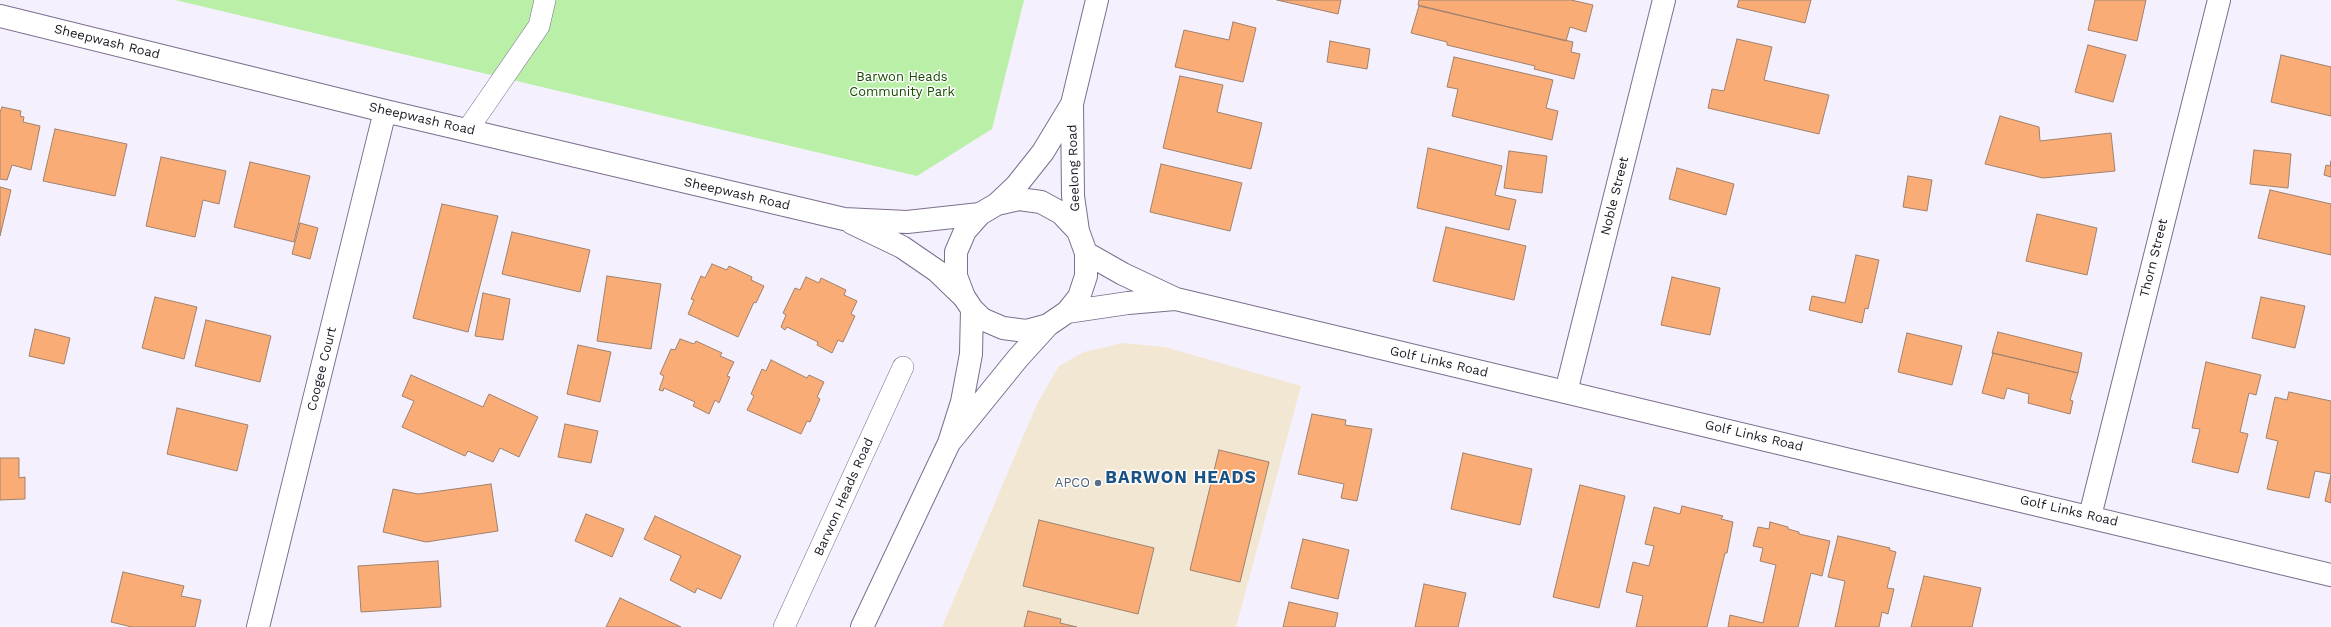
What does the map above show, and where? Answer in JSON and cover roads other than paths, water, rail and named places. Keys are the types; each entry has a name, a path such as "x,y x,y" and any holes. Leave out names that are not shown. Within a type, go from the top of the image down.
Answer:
{"street":[{"name":"Geelong Road","path":"1078,231 1073,196 1072,104 1097,0"},
{"name":"Noble Street","path":"1566,392 1664,0"},
{"name":"Thorn Street","path":"2090,516 2219,0"},
{"name":"Sheepwash Road","path":"0,16 385,111 468,129 844,219 907,222 988,209"},
{"name":"Geelong Road","path":"988,209 1016,186 1043,152 1072,104"},
{"name":"Coogee Court","path":"258,627 385,111"},
{"path":"949,443 985,396 1048,325 1067,312 1078,297 1086,276 1086,253 1078,231 1061,213 1041,202 1019,199 988,209 965,231 956,252 956,276 968,303 982,319 1003,328 1026,331 1048,325"},
{"name":"Sheepwash Road","path":"844,219 902,247 937,271 968,303"},
{"name":"Golf Links Road","path":"1086,253 1123,274 1176,299 2090,516 2331,575"},
{"name":"Golf Links Road","path":"1067,312 1128,303 1176,299"},
{"path":"862,627 949,443 962,402 971,354 968,303"}],"lane":[{"path":"468,129 539,26 545,0"},
{"name":"Barwon Heads Road","path":"784,627 902,367"}],"place":[{"name":"APCO","path":"1098,483"}],"district":[{"name":"BARWON HEADS","path":"1181,478"}],"park label":[{"name":"Barwon Heads Community Park","path":"902,84"}]}
